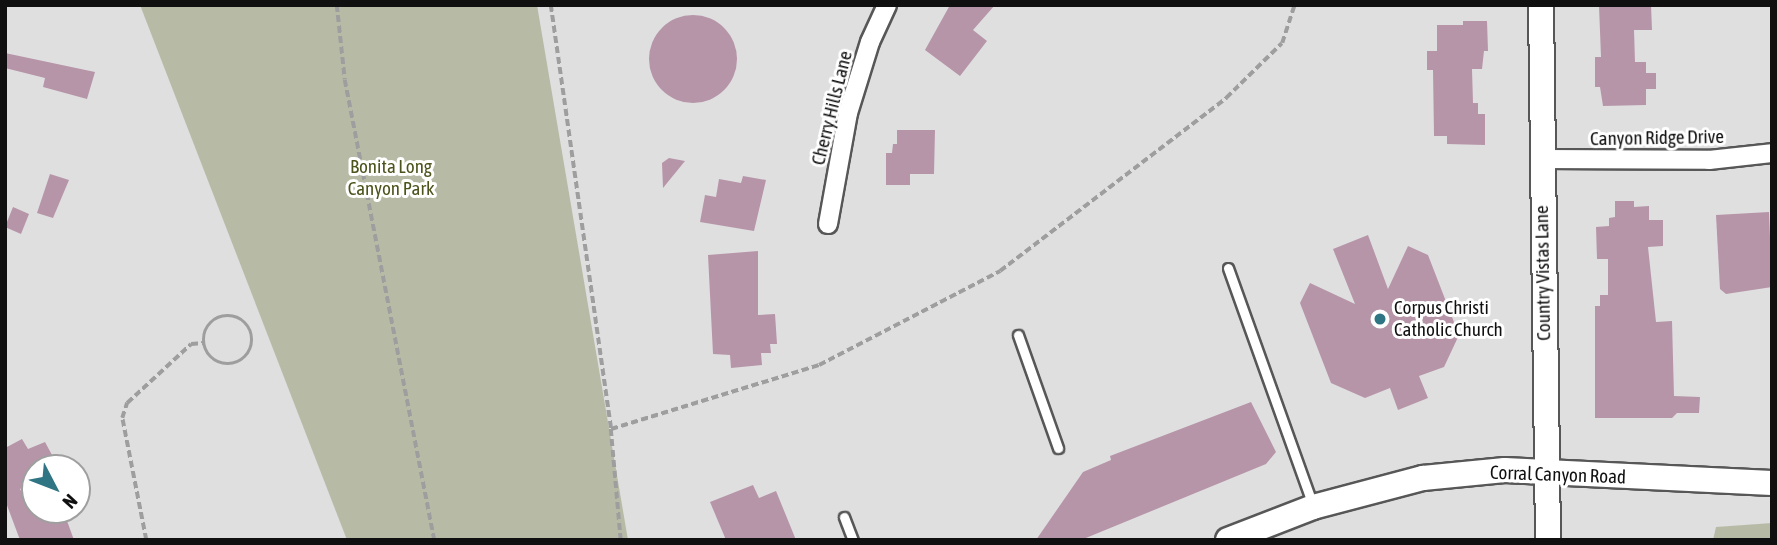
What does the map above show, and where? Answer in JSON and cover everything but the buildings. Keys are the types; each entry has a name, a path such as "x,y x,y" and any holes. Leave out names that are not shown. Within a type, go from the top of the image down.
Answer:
{"main road":[{"name":"Country Vistas Lane","path":"1541,5 1545,472 1548,540"},
{"name":"Corral Canyon Road","path":"1228,540 1313,507 1423,478 1505,470 1772,482"}],"street":[{"name":"Cherry Hills Lane","path":"828,224 848,113 870,41 887,5"},
{"name":"Canyon Ridge Drive","path":"1542,159 1709,160 1772,153"}],"lane":[{"path":"1228,268 1313,507"},
{"path":"1017,335 1058,448"},
{"path":"844,517 853,540"}],"path":[{"path":"337,5 345,80 434,540"},
{"path":"551,5 611,429 621,540"},
{"path":"611,429 818,365 1000,271 1227,98 1282,43 1294,5"},
{"path":"221,318 244,323 251,338 247,354 234,363 211,358 204,343 208,327 221,318"},
{"path":"146,540 122,418 127,403 191,344 204,343"}],"green space":[{"name":"Bonita Long Canyon Park","path":"140,5 537,5 628,540 347,540"},
{"path":"1772,523 1772,540 1713,540 1716,527"}],"place":[{"name":"Corpus Christi Catholic Church","path":"1380,319"}]}
